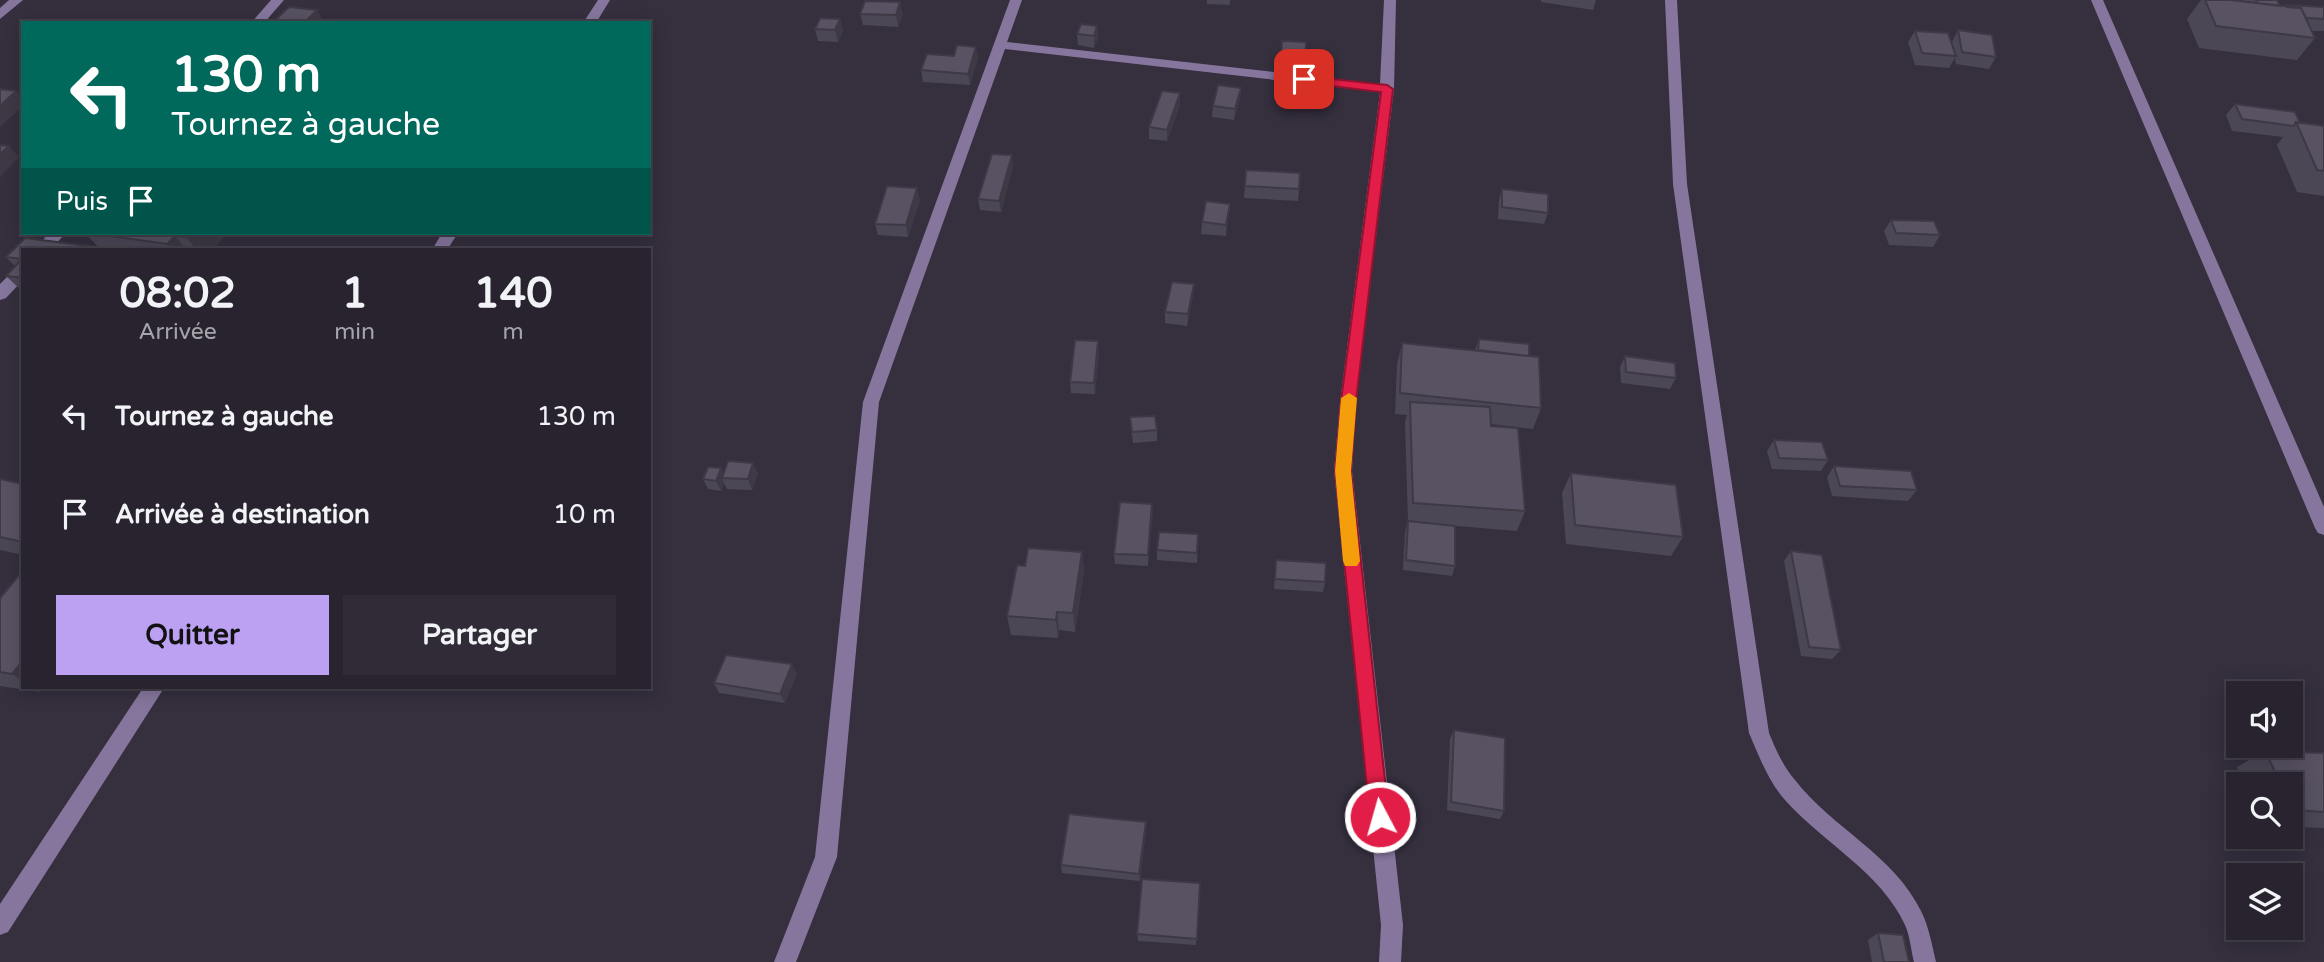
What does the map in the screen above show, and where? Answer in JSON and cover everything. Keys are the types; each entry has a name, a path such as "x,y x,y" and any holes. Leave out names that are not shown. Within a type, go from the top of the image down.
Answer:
{"street":[{"path":"0,15 17,0"},
{"path":"259,21 278,0"},
{"path":"590,21 604,0"},
{"path":"785,962 826,856 870,402 1016,0"},
{"path":"1390,0 1387,89 1343,471 1392,925 1390,962"},
{"path":"1671,0 1680,184 1759,733 1773,765 1793,794 1874,865 1895,889 1913,918 1925,962"},
{"path":"2097,0 2324,528"},
{"path":"1001,45 1387,89"},
{"path":"43,248 56,235"},
{"path":"0,294 21,272"},
{"path":"0,924 153,689"}],"building":[{"path":"2205,0 2301,8 2315,38 2216,26"},
{"path":"2256,0 2277,0 2280,6 2257,3"},
{"path":"865,1 900,2 896,15 860,14"},
{"path":"2286,5 2324,7 2324,19 2306,18 2301,8"},
{"path":"289,7 317,10 306,21 274,21"},
{"path":"820,18 840,19 835,30 815,29"},
{"path":"1081,24 1097,26 1094,36 1077,34"},
{"path":"1958,30 1992,35 1996,57 1962,52"},
{"path":"1915,31 1948,33 1956,56 1922,53"},
{"path":"1282,41 1306,42 1305,61 1281,59"},
{"path":"957,45 976,47 968,74 921,70 927,54 954,56"},
{"path":"1218,85 1241,88 1235,109 1213,106"},
{"path":"0,89 16,91 0,106"},
{"path":"1162,91 1180,93 1167,130 1149,127"},
{"path":"2235,104 2295,112 2300,123 2296,122 2294,126 2242,119"},
{"path":"2296,122 2324,126 2324,171 2317,170"},
{"path":"0,145 9,146 0,154"},
{"path":"992,154 1012,155 999,201 978,199"},
{"path":"1246,170 1300,173 1299,189 1245,186"},
{"path":"887,186 917,188 906,225 875,224"},
{"path":"1502,189 1548,194 1548,213 1502,207"},
{"path":"1206,201 1230,204 1226,225 1202,222"},
{"path":"1891,220 1934,221 1940,235 1896,233"},
{"path":"103,235 188,235 175,236 167,244"},
{"path":"25,238 97,247 21,248 21,259 6,257"},
{"path":"21,260 21,278 6,276"},
{"path":"1172,282 1194,284 1188,314 1165,312"},
{"path":"1479,339 1529,344 1529,356 1478,350"},
{"path":"1075,340 1098,341 1094,383 1070,382"},
{"path":"1402,343 1539,357 1541,408 1400,393"},
{"path":"1625,356 1675,363 1676,378 1626,372"},
{"path":"1410,402 1490,407 1491,426 1518,428 1525,511 1413,503"},
{"path":"1155,416 1157,430 1132,432 1130,417"},
{"path":"1774,440 1822,442 1828,460 1779,458"},
{"path":"728,461 753,463 748,479 722,478"},
{"path":"1834,466 1911,471 1917,490 1840,486"},
{"path":"708,467 721,468 716,481 703,479"},
{"path":"1571,473 1676,485 1683,537 1575,525"},
{"path":"0,479 21,484 21,542 0,537"},
{"path":"1120,502 1152,504 1148,555 1114,554"},
{"path":"1408,521 1455,526 1455,566 1406,560"},
{"path":"1159,532 1198,534 1197,553 1157,550"},
{"path":"1028,548 1082,552 1073,613 1057,612 1056,620 1007,616 1017,565 1025,566"},
{"path":"1791,551 1822,555 1841,650 1809,647"},
{"path":"1276,560 1326,563 1325,582 1275,579"},
{"path":"21,574 21,663 12,674 0,672 0,598"},
{"path":"726,655 792,664 780,694 714,683"},
{"path":"1454,730 1505,738 1504,811 1451,802"},
{"path":"2303,752 2324,753 2324,812 2303,811 2303,772 2275,772 2268,758 2303,758"},
{"path":"1069,814 1146,822 1139,874 1061,865"},
{"path":"1142,879 1200,883 1197,939 1137,934"},
{"path":"1878,933 1903,935 1909,962 1884,962"}],"slow traffic":[{"path":"1349,398 1343,471 1351,561"}],"route":[{"path":"1304,79 1387,89 1343,471 1380,817"}]}
